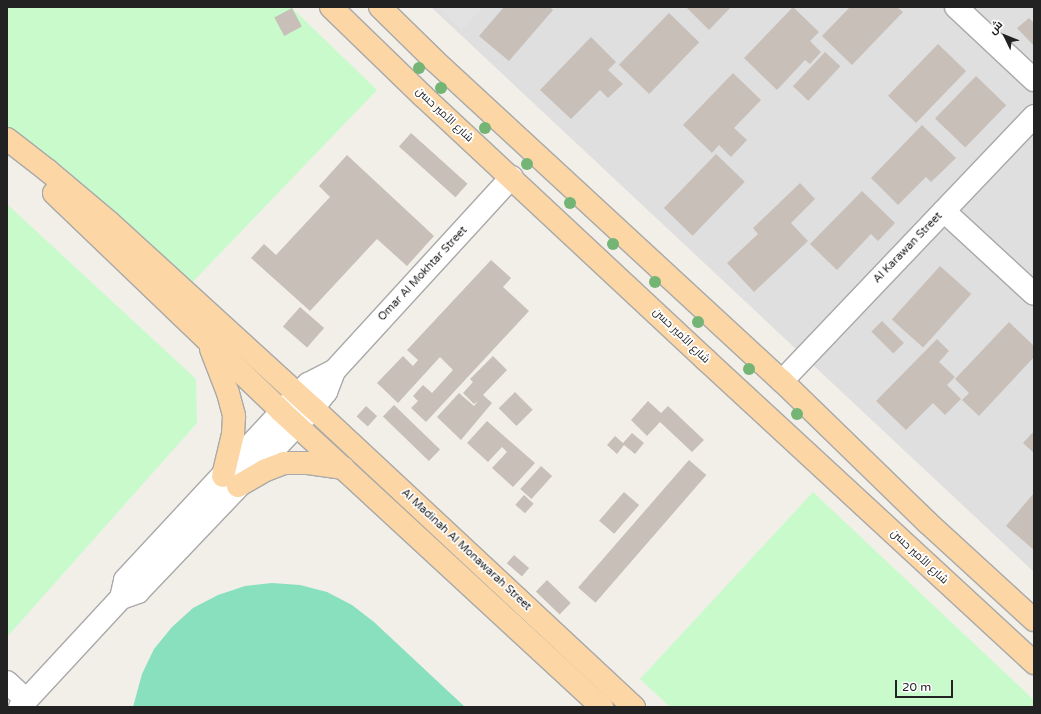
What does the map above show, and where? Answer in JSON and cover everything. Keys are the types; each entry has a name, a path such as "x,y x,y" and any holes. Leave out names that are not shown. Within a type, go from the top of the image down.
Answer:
{"main road":[{"path":"380,7 435,61 782,381 932,526 1034,620"},
{"name":"شارع الأمير حسن","path":"343,11 424,97 1034,663"},
{"name":"Al Madinah Al Monawarah Street","path":"9,141 51,190 208,342 602,707"},
{"name":"Al Madinah Al Monawarah Street","path":"9,141 48,170 109,222 313,408 634,707"},
{"path":"208,342 228,393 234,416 231,481 284,463 308,463 344,468"},
{"path":"911,550 932,526"}],"street":[{"path":"956,7 1034,80"},
{"name":"Al Karawan Street","path":"782,381 1034,116"},
{"name":"Omar Al Mokhtar Street","path":"334,371 512,178"},
{"path":"944,211 1034,294"},
{"path":"7,682 23,703 121,598 138,592 231,481 289,418 297,394 308,384 334,371"},
{"path":"289,418 313,408 326,392 334,371"}],"shaded area":[{"path":"431,7 1034,7 1034,572"},
{"path":"438,7 483,7 462,30"}],"green space":[{"path":"7,7 291,7 377,90 184,291 7,130"},
{"path":"7,204 196,379 197,423 7,637"},
{"path":"813,492 1034,700 1034,707 670,707 640,679"},
{"path":"272,583 300,585 327,592 352,605 374,622 465,707 133,707 142,674 154,649 172,627 193,608 218,595 245,586"}],"building":[{"path":"504,7 550,7 553,10 509,61 479,36"},
{"path":"686,7 731,7 709,30"},
{"path":"793,7 819,32 810,41 821,52 810,64 805,60 777,90 744,58"},
{"path":"850,7 897,7 903,12 852,65 822,36"},
{"path":"292,8 302,27 284,36 274,17"},
{"path":"669,13 699,42 649,94 619,65"},
{"path":"1029,18 1034,23 1034,46 1017,28"},
{"path":"591,37 616,62 608,70 623,84 608,98 600,90 571,119 540,90"},
{"path":"938,44 966,71 916,123 888,96"},
{"path":"825,52 840,66 808,101 793,86"},
{"path":"733,73 761,100 734,128 747,140 731,157 719,145 712,153 683,125"},
{"path":"976,76 1006,105 965,148 935,118"},
{"path":"922,125 956,158 931,182 926,177 898,205 871,178"},
{"path":"411,133 467,184 455,197 399,146"},
{"path":"716,154 745,182 693,236 664,208"},
{"path":"347,155 434,236 407,266 377,239 310,311 251,258 264,244 276,255 330,197 319,186"},
{"path":"800,183 815,199 791,223 808,241 754,292 727,263 758,234 753,228"},
{"path":"862,191 895,223 878,241 871,234 837,270 810,244"},
{"path":"491,260 511,278 503,287 529,311 426,422 411,408 418,401 413,396 423,385 432,393 453,370 440,357 398,403 377,383 403,356 413,366 418,360 407,350"},
{"path":"940,266 971,294 923,348 892,320"},
{"path":"300,307 324,328 307,348 283,327"},
{"path":"882,321 904,343 893,354 871,332"},
{"path":"1009,322 1034,346 1034,357 979,416 962,400 969,393 955,379"},
{"path":"937,339 949,351 939,362 955,377 947,385 961,399 945,415 933,403 906,430 876,401"},
{"path":"493,356 507,370 483,395 492,403 461,440 437,417 459,393 474,406 478,401 474,404 463,393 473,382 470,379"},
{"path":"515,392 533,410 516,426 499,408"},
{"path":"648,401 661,413 668,406 704,440 692,452 660,422 647,436 631,420"},
{"path":"394,405 440,449 429,461 383,417"},
{"path":"366,406 377,416 368,426 357,416"},
{"path":"487,421 535,463 513,487 492,468 507,452 502,447 488,462 467,443"},
{"path":"1034,431 1034,453 1023,443"},
{"path":"632,433 644,443 635,454 624,445 617,454 607,445 615,436 623,443"},
{"path":"689,460 706,475 595,603 578,588"},
{"path":"541,466 552,476 531,499 520,489"},
{"path":"624,492 639,505 614,534 599,521"},
{"path":"1034,493 1034,550 1006,526"},
{"path":"524,495 534,504 525,513 515,505"},
{"path":"514,555 529,568 522,576 507,563"},
{"path":"547,580 571,603 560,614 536,592"}]}
